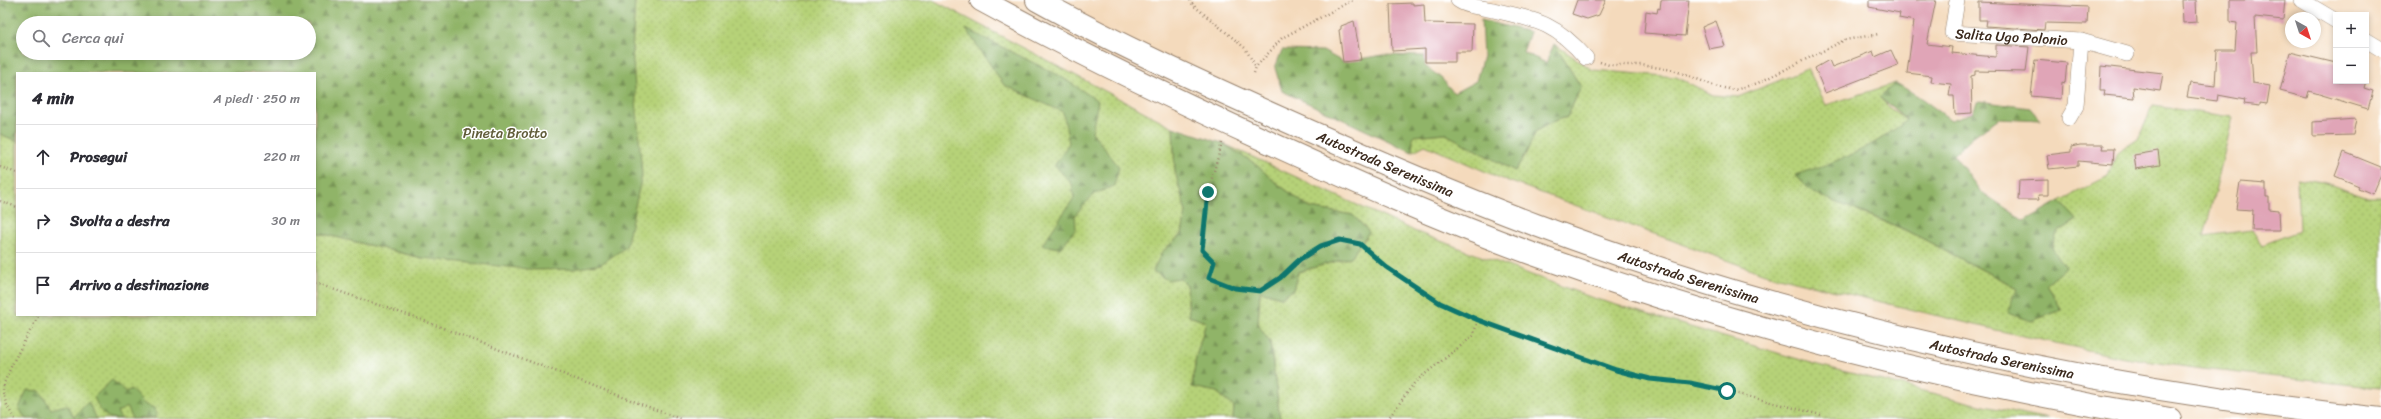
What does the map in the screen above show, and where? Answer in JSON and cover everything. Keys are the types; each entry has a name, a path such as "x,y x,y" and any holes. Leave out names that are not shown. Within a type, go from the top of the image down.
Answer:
{"highway":[{"name":"Autostrada Serenissima","path":"981,0 1070,49 1202,112 1415,207 1528,252 1640,291 1757,326 1873,357 1990,385 2170,419"},
{"name":"Autostrada Serenissima","path":"1037,0 1081,24 1206,85 1418,179 1538,226 1650,264 1765,299 1882,331 1997,358 2114,382 2216,398 2381,419"}],"street":[{"path":"1458,0 1524,17 1556,29 1570,38 1586,58"},
{"name":"Salita Ugo Polonio","path":"1957,0 1952,34 2081,41 2127,54"},
{"path":"2301,0 2333,19"},
{"name":"Salita Ugo Polonio","path":"2069,118 2076,106 2081,41"},
{"path":"2369,42 2381,49"}],"path":[{"path":"1190,0 1193,5 1245,48 1256,67"},
{"path":"1254,73 1256,67 1282,38 1353,0"},
{"path":"1586,58 1609,65 1641,65 1673,70 1718,87 1736,90 1758,83 1845,40 1878,34"},
{"path":"1222,143 1208,192 1202,250 1214,262 1209,278 1235,288 1260,291 1280,278 1321,246 1340,240 1360,244 1386,267 1440,303 1478,320 1616,370 1650,379 1690,383 1727,391 1821,415"},
{"path":"0,168 16,173"},
{"path":"0,201 16,207"},
{"path":"316,283 422,320 680,419"},
{"path":"15,419 7,407 3,389 14,362 39,316"},
{"path":"1388,419 1415,382 1473,336 1478,320"}],"green space":[{"name":"Pineta Brotto","path":"0,0 635,0 632,50 642,175 626,247 601,264 574,269 537,270 422,258 316,232 316,72 16,72 16,141 0,134"},
{"path":"635,0 933,0 1173,127 1175,171 1186,212 1182,234 1162,252 1187,285 1189,316 1206,322 1196,357 1192,386 1217,392 1234,407 1233,419 0,419 0,134 16,141 16,316 316,316 316,232 422,258 632,50"},
{"path":"1481,20 1530,32 1523,52 1546,63 1554,44 1581,87 1567,117 1554,121 1536,131 1526,153 1515,171 1444,133 1413,136 1412,152 1282,91 1275,68 1282,50 1323,51 1343,62 1382,55 1425,56 1425,66 1441,78 1454,93 1476,81 1483,56"},
{"path":"966,29 1060,76 1098,101 1092,132 1119,167 1114,186 1094,194 1075,215 1076,229 1060,248 1042,245 1074,198 1072,184 1055,165 1069,143 1063,112 1004,85"},
{"path":"1554,44 1593,70 1676,77 1713,95 1738,97 1808,69 1826,105 1896,83 1879,97 1892,110 1908,119 1882,138 1855,153 1796,175 1859,212 1906,230 2017,288 2031,321 2062,310 2046,284 2052,248 2057,233 2077,220 2060,201 2108,176 2117,153 2138,139 2153,106 2233,117 2204,236 2252,230 2262,245 2299,231 2297,178 2323,182 2368,198 2381,198 2381,388 2202,369 2124,358 1996,330 1762,273 1500,178 1425,145 1412,152 1413,136 1444,133 1515,171 1526,153 1536,131 1554,121 1567,117 1581,87"},
{"path":"1896,83 1921,98 1951,120 1972,113 1979,101 2030,108 2040,120 1999,118 1972,137 1954,155 1980,191 2025,221 2060,201 2077,220 2057,233 2052,248 2066,267 2046,284 2062,310 2031,321 2007,313 2017,288 1906,230 1813,193 1795,175 1825,165 1868,146 1895,129 1907,119 1879,97"},
{"path":"1173,127 1222,143 1254,163 1274,181 1310,208 1353,215 1369,232 1351,257 1298,272 1293,290 1281,297 1260,291 1258,325 1270,342 1280,419 1233,419 1234,407 1217,392 1192,387 1196,357 1206,322 1189,316 1187,285 1180,278 1167,280 1153,271 1162,252 1182,234 1186,212 1175,171"},
{"path":"1222,143 1414,231 1593,298 1818,365 1980,405 2049,419 1280,419 1270,342 1258,325 1260,291 1281,297 1293,290 1298,272 1351,257 1369,232 1353,215 1310,208 1274,181 1254,163"},
{"path":"112,380 126,392 131,389 144,404 154,408 157,417 132,419 128,407 117,412 121,419 110,418 103,414 94,397"},
{"path":"27,390 40,391 51,409 67,405 74,417 88,402 97,419 26,419 19,408"}],"building":[{"path":"1577,0 1606,0 1599,15 1587,19 1572,14"},
{"path":"1661,0 1689,0 1685,36 1644,33 1646,11 1657,13 1658,8 1660,9"},
{"path":"1869,0 1936,0 1927,44 1952,47 1951,53 1996,57 1996,45 2029,47 2026,72 1975,71 1975,75 1971,76 1972,113 1955,114 1954,96 1949,96 1951,84 1931,82 1932,76 1907,73 1914,21 1899,18 1900,13 1869,7"},
{"path":"2182,0 2196,0 2197,22 2183,23"},
{"path":"2230,0 2285,0 2283,20 2255,17 2257,52 2251,52 2253,83 2270,86 2267,104 2260,103 2260,106 2244,104 2245,100 2218,95 2217,101 2187,97 2190,83 2215,86 2217,50 2235,50 2237,23 2230,22"},
{"path":"1979,2 2088,7 2087,24 2045,23 2044,30 1986,26 1987,20 1979,20"},
{"path":"1413,3 1413,5 1424,4 1425,23 1473,24 1472,52 1455,52 1455,62 1425,62 1425,49 1392,51 1390,4"},
{"path":"1354,21 1361,60 1343,62 1339,30 1341,29 1341,26"},
{"path":"1716,21 1725,46 1709,49 1702,27"},
{"path":"1891,50 1898,65 1825,93 1815,68 1829,60 1832,67 1873,51 1875,57"},
{"path":"2290,52 2333,62 2333,84 2365,84 2364,88 2373,91 2368,109 2309,91 2307,98 2280,91"},
{"path":"2035,60 2067,63 2065,83 2062,82 2061,99 2031,96"},
{"path":"2101,66 2163,73 2160,91 2133,87 2134,98 2104,95 2105,90 2100,90"},
{"path":"2356,119 2353,135 2313,136 2313,122"},
{"path":"2080,145 2103,145 2102,149 2114,149 2113,164 2078,161 2078,166 2049,169 2047,155 2071,152 2071,147"},
{"path":"2158,151 2160,165 2136,169 2134,155"},
{"path":"2344,152 2381,167 2381,175 2373,194 2358,188 2359,186 2335,176"},
{"path":"2048,180 2048,195 2038,195 2039,200 2018,200 2019,181"},
{"path":"2240,182 2266,184 2266,197 2269,197 2269,209 2279,210 2280,230 2252,230 2253,210 2236,209"}],"route":[{"path":"1208,192 1202,250 1214,262 1209,278 1235,288 1260,291 1280,278 1300,259 1321,246 1340,240 1360,244 1386,267 1440,303 1478,320 1616,370 1650,379 1690,383 1727,391"}]}
